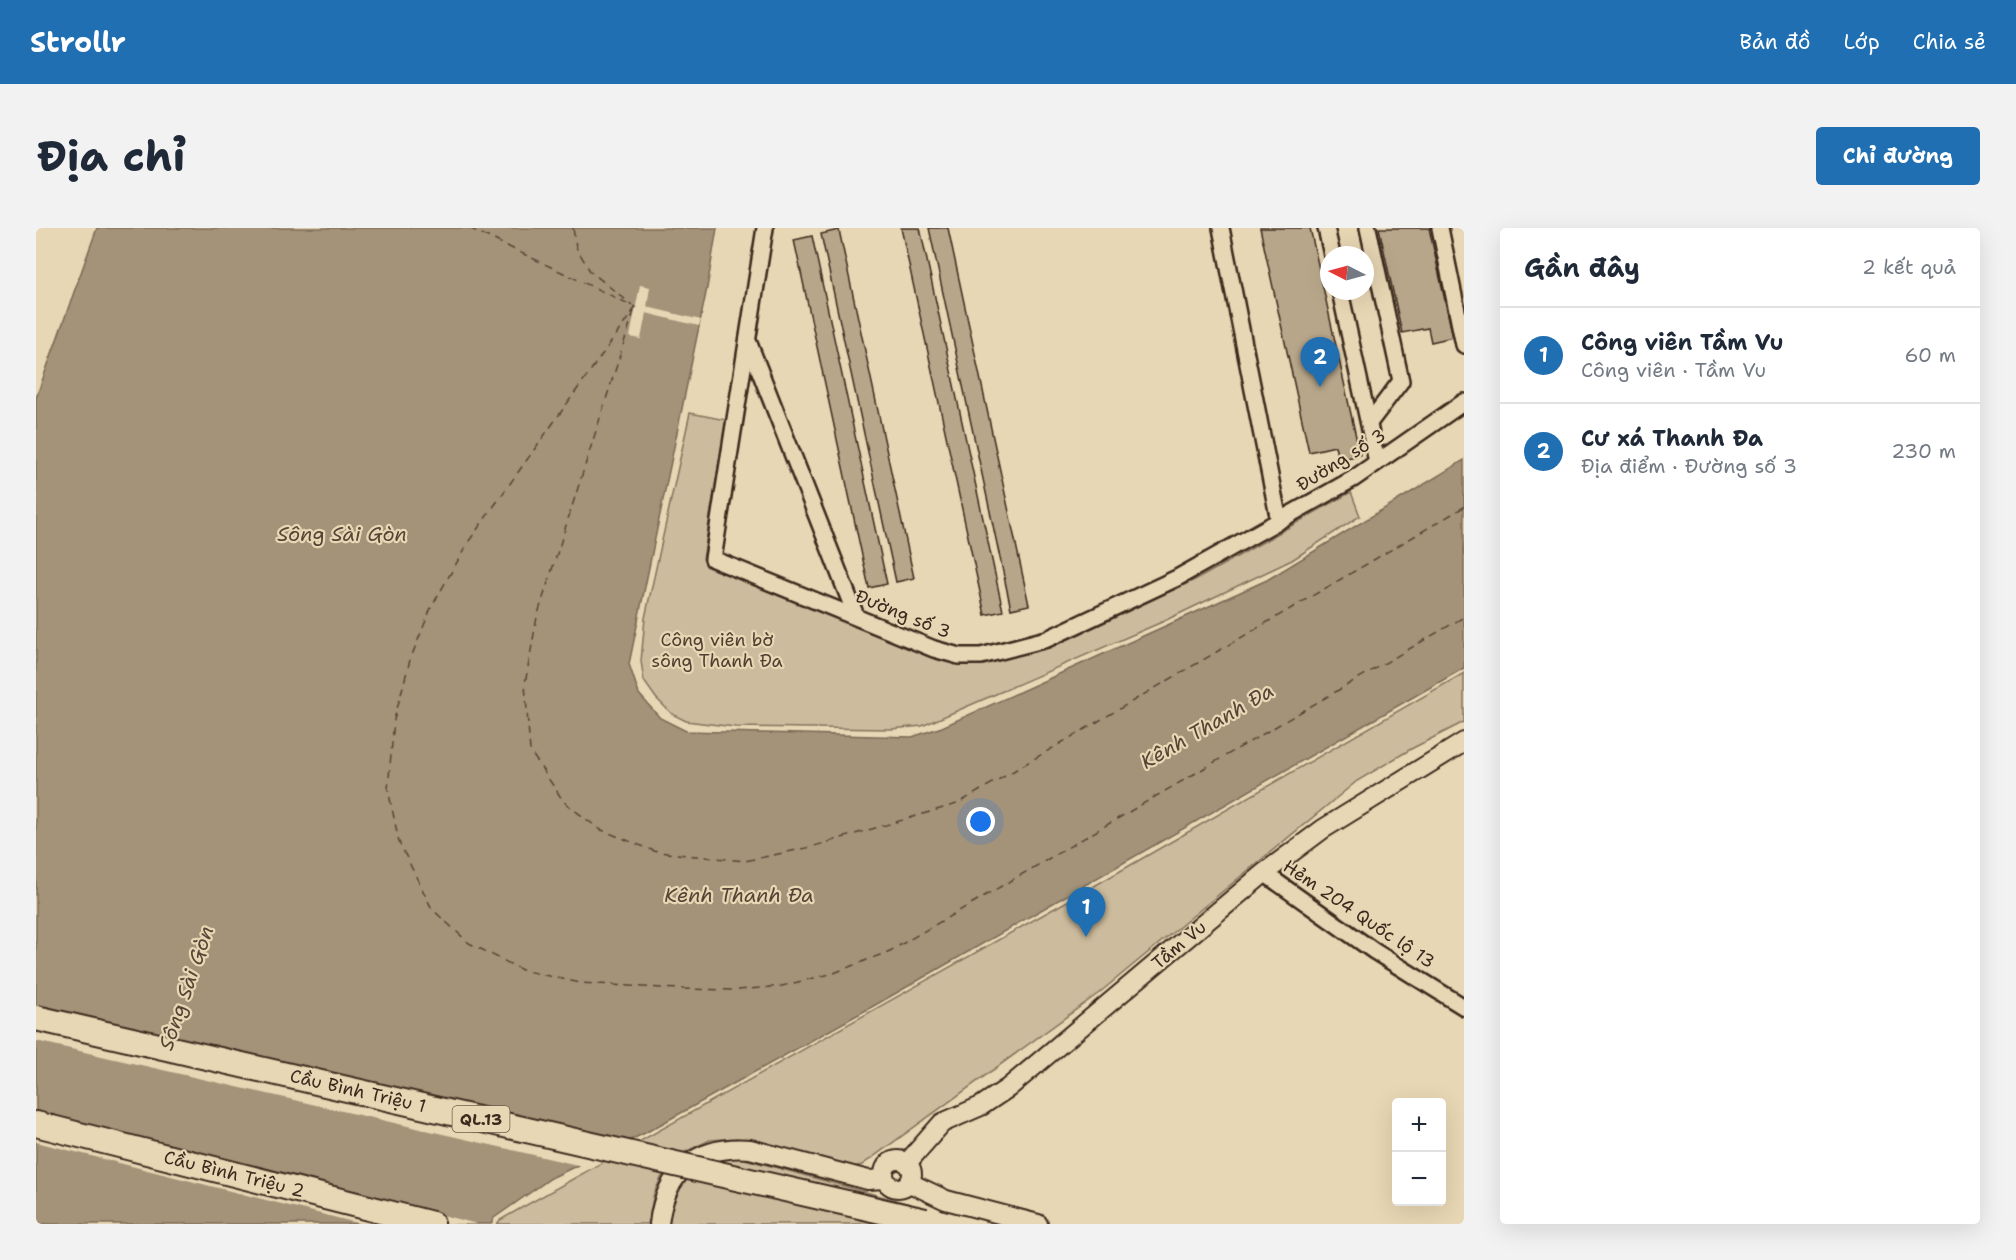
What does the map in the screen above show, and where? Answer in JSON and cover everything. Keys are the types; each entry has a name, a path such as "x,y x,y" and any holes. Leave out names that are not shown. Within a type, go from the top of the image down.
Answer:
{"main road":[{"name":"Cầu Bình Triệu 1","path":"36,1018 930,1222"},
{"name":"Cầu Bình Triệu 1","path":"36,1031 876,1224"},
{"name":"Cầu Bình Triệu 2","path":"36,1124 432,1224"}],"street":[{"name":"Đường số 3","path":"765,228 713,559 934,649 959,656 981,656 1047,639 1177,578 1353,479 1464,402"},
{"path":"1221,228 1279,521"},
{"path":"1326,228 1330,246"},
{"path":"1368,228 1401,381 1369,423"},
{"path":"1440,228 1464,345"},
{"path":"1342,300 1377,462"},
{"path":"748,341 856,616"},
{"name":"Tầm Vu","path":"907,1163 942,1123 981,1106 1008,1088 1264,873 1323,829 1464,742"},
{"name":"Hẻm 204 Quốc lộ 13","path":"1264,873 1374,951 1464,1007"},
{"path":"659,1224 666,1194 675,1178 687,1164 707,1152 730,1147 750,1149 868,1180 885,1179"},
{"path":"910,1183 912,1172 907,1163 896,1160 890,1162 886,1167 885,1179 888,1184 899,1188 910,1183 946,1200 1038,1224"}],"green space":[{"name":"Công viên bờ sông Thanh Đa","path":"690,413 726,420 703,559 707,567 929,657 958,663 980,663 1069,639 1203,576 1351,492 1360,516 1292,560 1162,622 922,726 891,729 735,727 686,721 672,714 656,698 644,681 641,661 645,618"},
{"path":"1464,673 1464,722 1411,749 1357,781 1099,993 862,1165 849,1168 737,1138 710,1140 685,1152 665,1170 654,1193 648,1224 497,1224 500,1220 1103,881"},
{"path":"731,1157 917,1206 927,1213 925,1224 669,1224 675,1198 686,1178 705,1165"}],"water":[{"name":"Sông Sài Gòn","path":"97,228 717,228 707,288 629,664 639,694 660,718 686,731 912,737 942,727 1267,580 1464,460 1464,668 877,1004 645,1133 551,1178 494,1218 491,1224 36,1224 36,398"}],"pier":[{"path":"640,285 650,287 647,307 701,320 699,326 646,313 641,339 630,337"},
{"path":"36,1013 622,1147 582,1166 36,1041"},
{"path":"36,1113 477,1224 361,1224 36,1142"}],"building":[{"path":"901,228 920,228 1003,611 985,615"},
{"path":"929,228 948,228 1029,605 1011,609"},
{"path":"1260,228 1310,228 1320,273 1320,300 1326,300 1360,455 1338,460 1335,446 1309,452"},
{"path":"1379,228 1429,228 1453,337 1431,342 1428,328 1402,333"},
{"path":"839,230 914,578 896,582 821,234"},
{"path":"812,236 887,584 869,588 794,240"}],"ferry route":[{"path":"469,228 635,307"},
{"path":"573,228 576,247 590,271 632,305"},
{"path":"636,307 469,541 431,608 410,660 394,720 388,789 399,842 432,909 469,943 522,970 580,983 739,990 782,986 834,973 890,951 1464,617"},
{"path":"634,311 537,617 525,684 530,751 564,802 599,829 657,852 745,861 811,847 957,804 1464,507"}],"place":[{"name":"Cư xá Thanh Đa","path":"1320,387"},
{"name":"Công viên Tầm Vu","path":"1086,937"}],"water label":[{"name":"Kênh Thanh Đa","path":"1207,726"},
{"name":"Kênh Thanh Đa","path":"739,895"}]}
